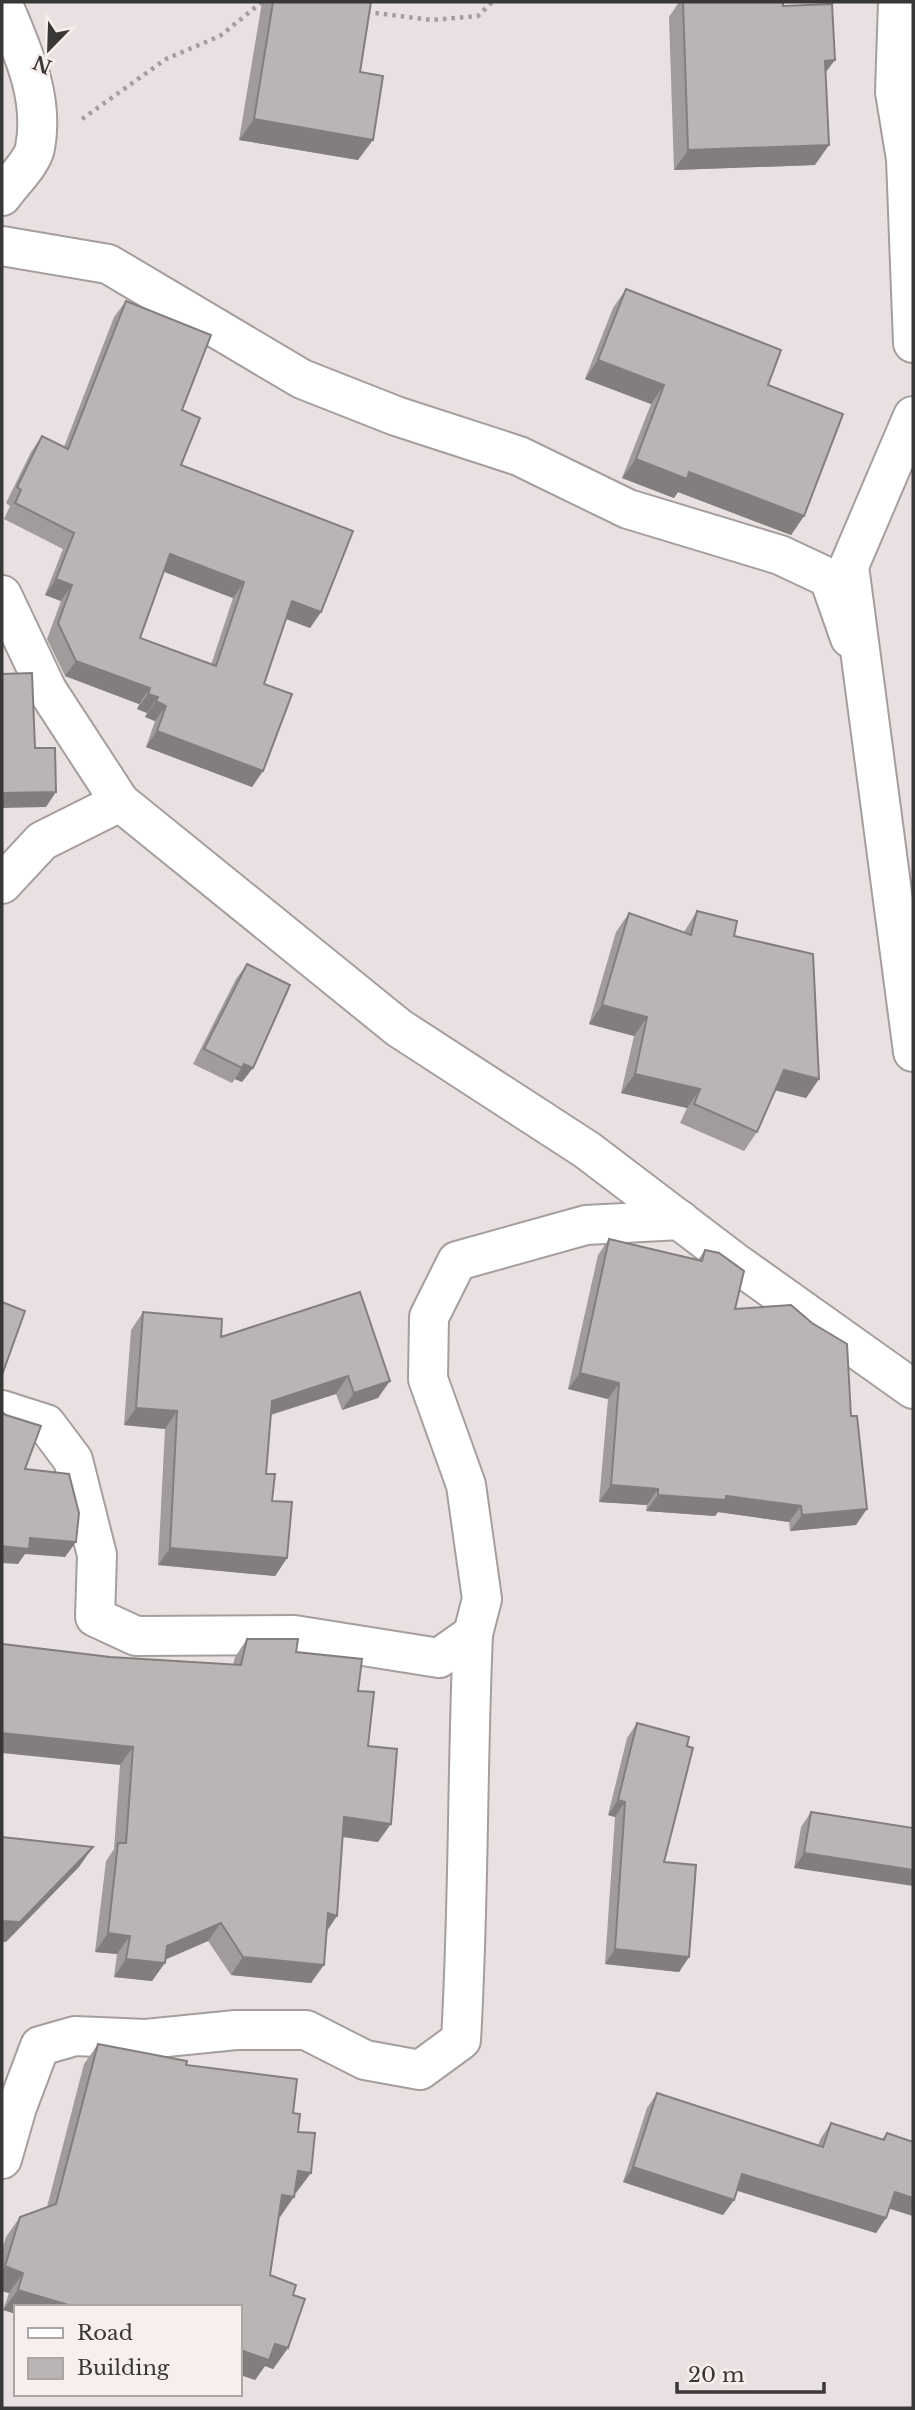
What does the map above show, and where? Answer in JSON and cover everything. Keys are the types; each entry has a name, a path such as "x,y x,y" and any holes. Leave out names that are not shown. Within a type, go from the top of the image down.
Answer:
{"street":[{"path":"2,2 32,72 35,150 2,196"},
{"path":"898,2 895,92 906,159 913,343"},
{"path":"2,246 107,264 302,379 396,416 519,456 628,509 780,555 829,578 860,670"},
{"path":"913,415 849,566 860,670 913,1052"},
{"path":"2,596 47,690 120,802 185,859 399,1028 587,1150 733,1261 913,1389"},
{"path":"2,884 42,841 120,802"},
{"path":"2,2159 40,2046 75,2036 146,2039 236,2030 306,2030 365,2060 421,2070 461,2040 467,1946 466,1837 473,1634 482,1599 466,1485 428,1379 429,1317 457,1261 586,1225 680,1220"},
{"path":"2,1410 46,1424 73,1460 97,1555 95,1617 105,1622 136,1636 294,1635 439,1658 473,1634"}],"path":[{"path":"35,150 166,59 220,36 262,2"},
{"path":"363,11 432,20 478,16 492,2"}],"building":[{"path":"273,2 371,2 360,72 383,76 373,140 254,119"},
{"path":"683,2 783,2 783,6 832,4 835,60 825,61 829,145 688,150"},
{"path":"626,289 781,350 768,385 843,414 804,516 689,472 687,479 636,459 664,385 598,360"},
{"path":"126,301 211,335 182,410 200,418 181,465 353,531 321,612 292,601 264,684 292,694 263,771 157,731 166,706 156,701 158,697 148,694 150,688 76,661 58,623 72,585 56,579 74,533 15,503 21,490 17,487 42,436 68,449","holes":["170,554 244,582 216,666 140,638"]},
{"path":"32,673 35,748 55,748 56,792 2,793 2,674"},
{"path":"697,911 737,921 734,936 813,954 819,1079 784,1070 757,1132 694,1104 700,1089 635,1074 647,1017 602,1005 629,913 691,935"},
{"path":"247,964 290,985 253,1068 244,1064 242,1068 204,1049"},
{"path":"609,1239 702,1261 705,1250 719,1253 744,1271 735,1309 791,1305 812,1323 847,1344 851,1416 857,1416 867,1509 802,1515 801,1506 726,1496 726,1500 658,1495 658,1489 611,1485 619,1383 580,1373"},
{"path":"360,1292 390,1381 354,1393 348,1376 272,1401 266,1474 275,1474 272,1501 292,1502 287,1558 170,1548 177,1411 136,1408 143,1312 222,1319 221,1337"},
{"path":"2,1302 25,1311 2,1375"},
{"path":"2,1412 41,1426 25,1469 69,1474 79,1513 76,1542 30,1538 29,1549 2,1546"},
{"path":"247,1639 298,1639 296,1652 362,1659 358,1691 374,1692 368,1746 397,1749 391,1824 344,1817 337,1916 328,1913 324,1965 243,1957 221,1923 167,1946 165,1963 126,1959 130,1936 108,1933 118,1843 126,1843 133,1747 2,1733 2,1644 110,1657 241,1665"},
{"path":"637,1723 689,1737 687,1746 693,1748 664,1862 696,1865 689,1957 615,1949 625,1802 618,1800"},
{"path":"811,1812 913,1828 913,1870 804,1853"},
{"path":"2,1837 93,1847 20,1922 2,1921"},
{"path":"98,2044 187,2061 186,2065 297,2079 293,2113 300,2114 298,2132 315,2133 311,2173 298,2171 294,2197 282,2195 270,2275 296,2285 293,2295 305,2299 288,2348 275,2344 269,2360 242,2351 242,2305 68,2305 18,2290 23,2273 5,2266 20,2217 56,2204"},
{"path":"657,2093 823,2147 831,2123 884,2140 887,2133 913,2142 913,2198 895,2192 886,2218 742,2174 734,2200 633,2167"}]}
